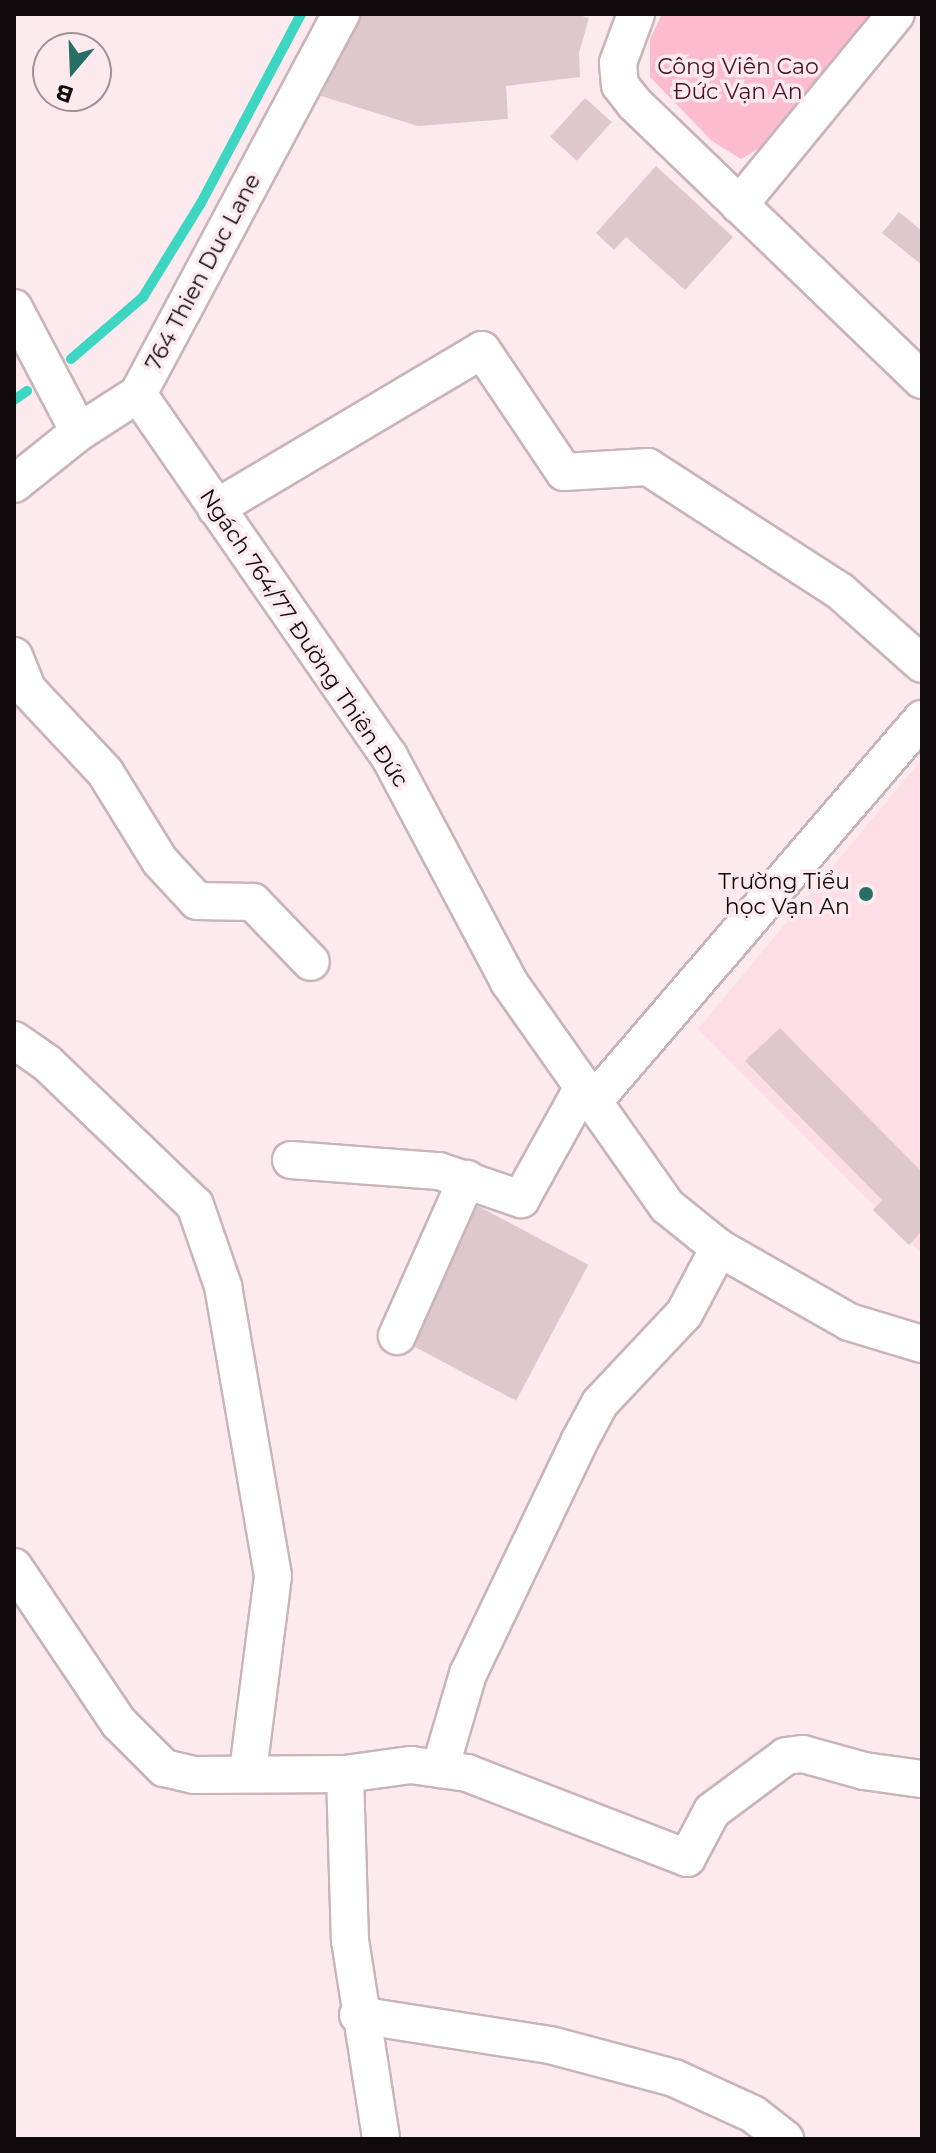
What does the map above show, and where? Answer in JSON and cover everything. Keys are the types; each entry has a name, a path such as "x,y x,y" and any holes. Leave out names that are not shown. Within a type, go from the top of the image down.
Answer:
{"street":[{"name":"764 Thien Duc Lane","path":"14,484 79,432 138,394 341,14"},
{"path":"636,14 618,63 620,85 739,205 918,370"},
{"path":"739,205 896,14"},
{"path":"14,308 79,432"},
{"path":"216,508 482,350 564,472 648,467 841,592 922,664"},
{"name":"Ngách 764/77 Đường Thiên Đức","path":"138,394 389,756 509,982 667,1206 719,1248 849,1322 922,1344"},
{"path":"14,656 28,690 105,772 160,861 197,901 253,902 311,962"},
{"path":"291,1160 439,1171 521,1199 588,1095 922,719"},
{"path":"14,1040 47,1063 195,1205 223,1286 273,1576 248,1771"},
{"path":"397,1336 467,1179"},
{"path":"440,1769 468,1674 579,1442 600,1403 684,1314 719,1248"},
{"path":"14,1567 134,1743 164,1768 194,1775 248,1771 345,1774 411,1765 467,1773 687,1858 712,1811 786,1756 803,1754 864,1771 922,1779"},
{"path":"345,1774 350,1940 358,2015 381,2139"},
{"path":"358,2015 550,2045 674,2078 753,2114 785,2139"}],"shaded area":[{"name":"Trường Tiểu học Vạn An","path":"922,759 922,1250 920,1252 698,1029"}],"green space":[{"name":"Công Viên Cao Đức Vạn An","path":"662,14 877,14 765,145 741,159 712,141 650,77 650,39"}],"building":[{"path":"362,14 575,14 589,18 579,53 580,77 506,86 508,119 418,126 321,96"},
{"path":"585,98 612,122 577,161 550,137"},
{"path":"656,166 733,237 685,290 626,237 614,250 596,233"},
{"path":"899,212 922,231 922,265 882,233"},
{"path":"780,1028 922,1172 922,1231 909,1245 873,1210 882,1200 745,1061"},
{"path":"478,1206 588,1265 516,1401 406,1342"}],"waterway":[{"path":"71,359 143,297 201,203 301,14"},
{"path":"14,400 27,391"}],"place":[{"name":"Trường Tiểu học Vạn An","path":"866,894"}]}
